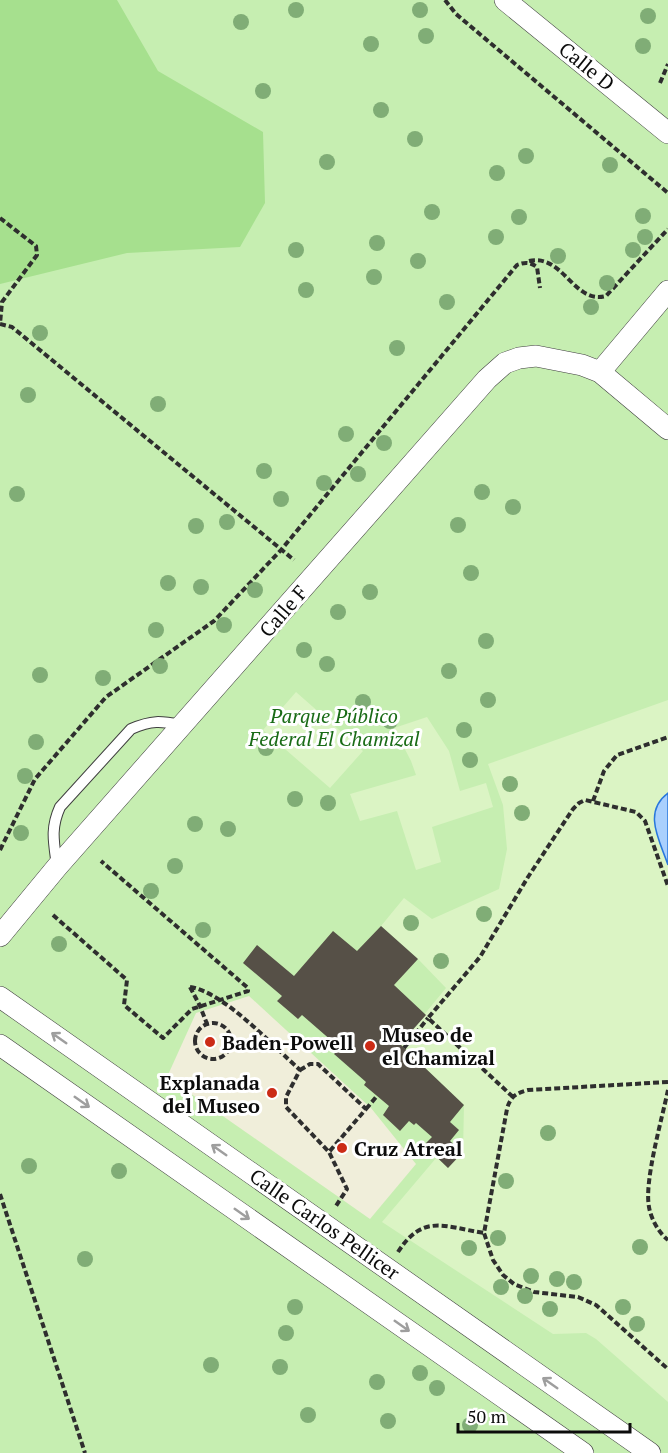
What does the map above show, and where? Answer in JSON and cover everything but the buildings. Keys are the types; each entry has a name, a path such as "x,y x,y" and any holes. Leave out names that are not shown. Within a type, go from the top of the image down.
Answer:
{"street":[{"name":"Calle D","path":"505,0 668,132"},
{"path":"668,291 600,372 668,429"},
{"name":"Calle F","path":"0,936 57,867 487,379 505,363 536,356 582,365 600,372"},
{"name":"Calle Carlos Pellicer","path":"0,997 650,1453"},
{"name":"Calle Carlos Pellicer","path":"0,1045 583,1453"}],"lane":[{"path":"57,867 53,835 54,820 60,807 131,729 147,722 161,721 182,726"}],"path":[{"path":"445,0 456,14 668,193"},
{"path":"660,83 668,64"},
{"path":"0,218 36,246 37,255 2,302 0,324 12,327 294,560"},
{"path":"0,850 35,779 106,697 214,621 281,550 517,265 538,259 550,263 588,296 597,299 606,296 668,229"},
{"path":"525,262 537,267 540,288"},
{"path":"593,801 604,771 617,755 668,737"},
{"path":"404,1048 480,957 528,877 579,802 593,801 636,812 645,821 668,886"},
{"path":"53,915 127,980 124,1005 163,1038 189,1011 248,991 248,988 101,861"},
{"path":"207,1024 190,987 200,988 221,999 300,1070"},
{"path":"428,1018 513,1097"},
{"path":"219,1023 228,1030 231,1036 231,1048 228,1053 218,1059 206,1058 197,1049 195,1038 207,1024 219,1023"},
{"path":"336,1206 347,1189 329,1152 286,1107 286,1097 300,1070 310,1064 318,1064 366,1109"},
{"path":"668,1082 528,1090 513,1097 507,1109 484,1233 493,1260 503,1275 514,1284 534,1292 578,1297 596,1305 668,1369"},
{"path":"668,1090 648,1188 649,1208 655,1224 668,1240"},
{"path":"329,1152 377,1096"},
{"path":"0,1194 85,1453"},
{"path":"388,1268 406,1240 417,1230 426,1226 484,1233"}],"green space":[{"name":"Parque Público Federal El Chamizal","path":"0,0 668,0 668,1453 0,1453"},
{"path":"0,0 117,0 158,71 263,132 265,203 240,247 127,253 0,284"},
{"path":"296,692 363,751 330,788 263,730"},
{"path":"668,700 668,1402 596,1339 586,1333 553,1334 382,1222 437,1157 448,1168 463,1152 464,1105 400,1044 446,988 381,926 404,898 432,919 499,889 507,849 503,805 488,764"},
{"path":"427,717 449,751 460,791 486,783 493,807 432,827 441,862 416,870 397,811 360,821 350,794 416,775 394,728"}],"shaded area":[{"name":"Explanada del Museo","path":"249,996 371,1108 416,1164 370,1219 167,1077 196,1013"}],"water":[{"path":"668,793 668,865 654,818 660,801"}],"place":[{"name":"Baden-Powell","path":"210,1042"},
{"name":"Museo de el Chamizal","path":"370,1046"},
{"name":"Explanada del Museo","path":"272,1093"},
{"name":"Cruz Atreal","path":"342,1148"}]}
